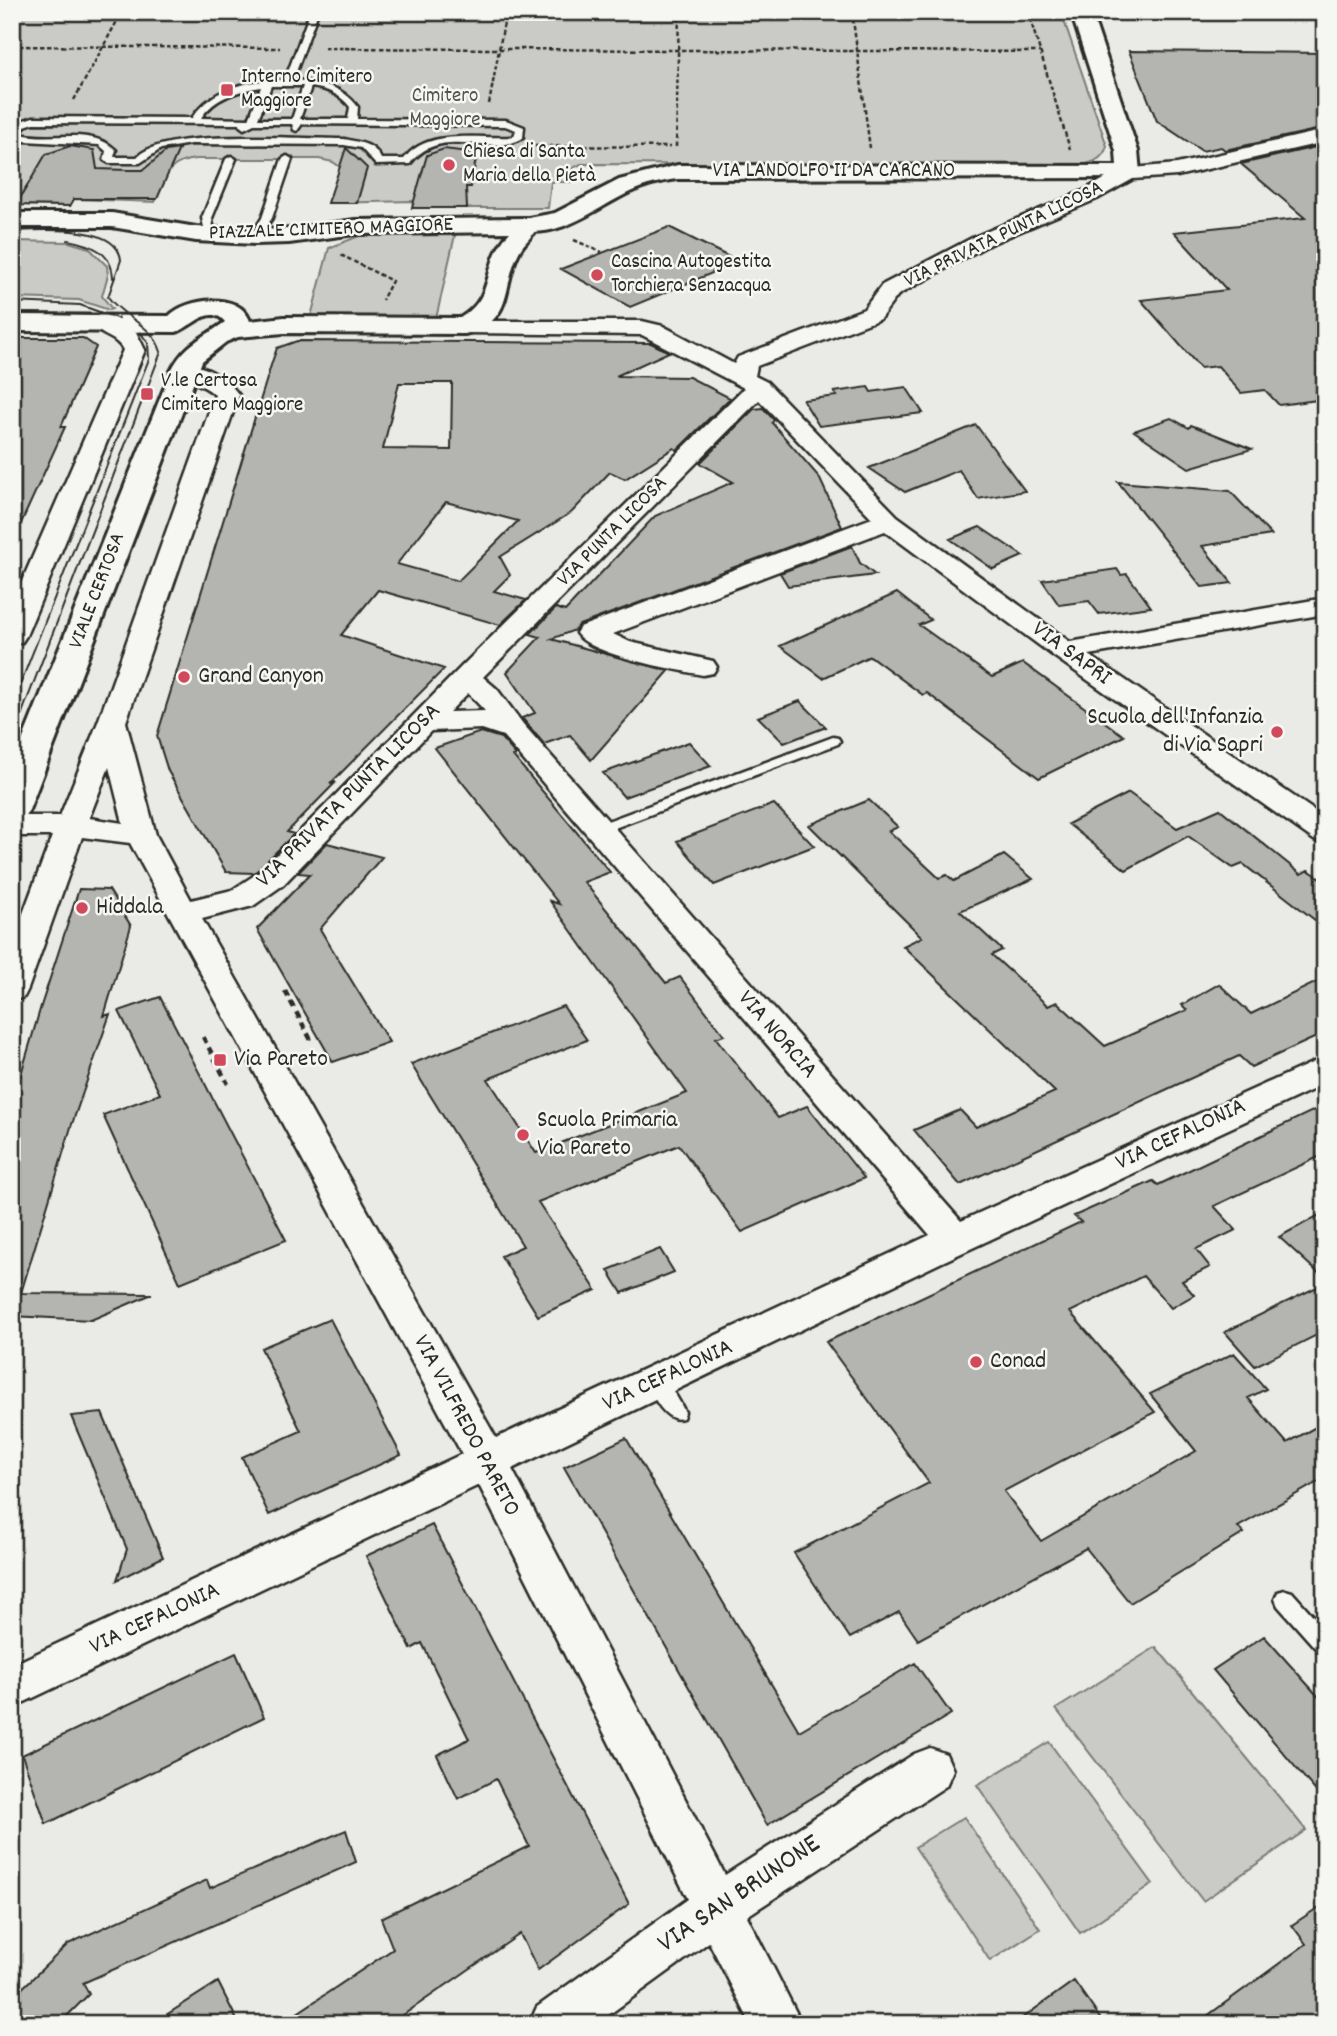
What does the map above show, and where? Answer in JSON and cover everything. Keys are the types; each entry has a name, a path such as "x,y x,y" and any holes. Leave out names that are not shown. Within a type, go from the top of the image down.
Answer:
{"main road":[{"path":"1082,12 1127,151 1129,173"},
{"name":"VIA LANDOLFO II DA CARCANO","path":"551,224 622,187 644,178 678,172 1129,173"},
{"name":"PIAZZALE CIMITERO MAGGIORE","path":"12,220 112,220 209,235 255,237 289,236 355,227 551,224"},
{"path":"228,327 475,318 495,301 508,249 523,234 526,225"},
{"path":"183,346 187,314 204,309 222,309 228,327"},
{"path":"12,323 104,325 183,346 228,327 292,317 375,313 475,318"},
{"name":"VIALE CERTOSA","path":"12,810 183,346"}],"street":[{"path":"1129,173 1177,170 1325,136"},
{"name":"VIA PRIVATA PUNTA LICOSA","path":"751,382 746,362 872,314 890,290 981,241 1090,195 1129,173"},
{"path":"475,318 655,331 751,382"},
{"path":"12,636 134,350 128,337 104,325"},
{"path":"12,989 54,870 112,722 227,395 219,384 201,374 183,346"},
{"name":"VIA SAPRI","path":"751,382 888,521 1065,651 1325,833"},
{"name":"VIA PUNTA LICOSA","path":"467,678 751,382"},
{"path":"703,667 621,648 590,633 888,521"},
{"path":"1065,651 1325,606"},
{"name":"VIA PRIVATA PUNTA LICOSA","path":"183,913 242,898 255,892 272,878 467,678"},
{"name":"VIA NORCIA","path":"467,678 487,695 513,730 956,1240"},
{"path":"424,722 484,720 513,730"},
{"path":"12,826 72,826 141,835 112,722"},
{"name":"VIA VILFREDO PARETO","path":"141,835 486,1461 777,2024"},
{"name":"VIA CEFALONIA","path":"12,1687 486,1461 666,1397 956,1240 1325,1069"},
{"name":"VIA SAN BRUNONE","path":"554,2024 716,1908 930,1770"}],"lane":[{"path":"288,83 314,12"},
{"path":"195,121 204,106 218,97 238,89 288,83 332,89 347,97 354,107 352,122"},
{"path":"253,121 267,84"},
{"path":"255,237 267,218 298,125 295,122 308,84"},
{"path":"28,121 195,121 515,124 520,128 520,136 506,141 434,144 415,151 407,162 376,162 372,151 353,143 290,150 234,150 181,141 155,148 140,160 109,160 111,150 97,141 24,138 16,135 19,126 28,121"},
{"path":"209,235 207,218 246,123 253,121"},
{"path":"599,829 833,741"},
{"path":"1285,1599 1325,1644"}],"path":[{"path":"63,121 122,12"},
{"path":"486,123 506,12"},
{"path":"526,146 676,147 679,12"},
{"path":"852,12 870,148"},
{"path":"1028,12 1070,149"},
{"path":"12,46 1040,52"},
{"path":"338,253 392,281 375,313"},
{"path":"285,991 311,1040"},
{"path":"203,1037 228,1084"}],"green space":[{"name":"Cimitero Maggiore","path":"12,12 1061,12 1107,146 1095,161 1074,166 581,164 569,170 572,172 571,182 551,182 548,208 412,208 413,201 330,203 341,170 333,162 319,159 196,159 178,163 168,172 155,202 74,199 70,206 12,205"},
{"path":"455,235 435,323 309,324 329,248 359,236"},
{"path":"12,241 69,242 89,248 107,266 108,275 102,296 112,309 79,300 12,298"},
{"path":"1156,1647 1306,1830 1203,1901 1056,1709"},
{"path":"1049,1742 1153,1884 1080,1933 977,1785"},
{"path":"964,1817 1040,1929 990,1961 915,1847"}],"building":[{"path":"1129,51 1325,53 1325,128 1225,150 1221,147 1202,151 1157,121"},
{"path":"1325,145 1325,399 1279,405 1265,390 1241,393 1218,366 1200,368 1141,300 1227,290 1174,232 1305,218 1241,164"},
{"path":"70,146 94,150 97,169 128,170 143,170 166,151 179,149 157,199 74,199 70,206 16,205 46,154"},
{"path":"346,148 367,168 357,203 328,203"},
{"path":"444,149 477,153 471,187 466,187 467,208 412,208 427,155"},
{"path":"669,227 739,262 630,307 561,269"},
{"path":"12,338 83,338 96,347 61,427 65,427 12,543"},
{"path":"297,341 651,343 669,352 616,376 689,377 730,398 677,450 674,448 625,479 610,472 572,512 500,557 510,575 494,591 526,600 500,625 378,590 341,635 444,669 330,784 336,782 287,832 294,834 259,869 254,873 226,872 168,771 157,736 277,348","holes":["399,383 452,383 451,450 383,449","446,502 518,521 458,581 397,564"]},
{"path":"868,387 871,392 906,387 923,413 819,426 803,400 837,396 834,392"},
{"path":"763,408 774,420 772,423 819,477 842,527 579,625 575,630 551,639 669,671 591,760 570,735 544,744 522,718 535,713 507,672 540,637 530,634 556,608 565,611 655,516 733,482 700,463 754,409"},
{"path":"1171,418 1189,428 1191,425 1252,449 1189,468 1134,431"},
{"path":"976,425 1025,491 978,499 959,470 905,492 869,468"},
{"path":"1118,482 1230,491 1271,535 1202,546 1232,583 1202,587"},
{"path":"980,527 1023,556 993,569 950,539"},
{"path":"852,546 860,563 875,575 788,586 780,573"},
{"path":"1117,569 1121,575 1127,574 1151,607 1099,614 1089,601 1059,605 1042,580"},
{"path":"897,593 931,620 919,625 992,677 1023,663 1124,736 1039,778 927,693 923,695 870,656 823,678 780,646"},
{"path":"800,701 826,727 784,743 758,717"},
{"path":"481,732 501,738 610,872 584,882 666,983 680,977 724,1035 716,1038 778,1118 807,1106 864,1178 742,1232 679,1145 538,1202 596,1290 538,1316 501,1256 523,1246 411,1064 563,1006 587,1040 488,1079 536,1153 687,1093 550,901 559,904 435,748"},
{"path":"689,742 711,766 624,797 603,773"},
{"path":"1129,793 1177,828 1220,809 1301,874 1308,870 1325,881 1325,928 1243,864 1233,868 1188,836 1126,870 1068,824"},
{"path":"869,800 898,827 889,831 939,878 947,875 954,881 1004,855 1033,879 960,911 1002,950 992,955 1048,1006 1057,1002 1105,1046 1187,1010 1182,1005 1219,984 1251,1014 1325,978 1325,1033 1251,1067 1239,1056 960,1185 914,1130 960,1110 976,1127 1055,1092 903,946 922,937 809,825"},
{"path":"774,804 814,846 714,885 677,841"},
{"path":"327,843 382,857 320,929 389,1042 333,1062 257,929 310,874 298,873"},
{"path":"79,889 109,890 131,926 104,1016 110,1014 71,1127 21,1293 152,1294 91,1320 12,1316 12,1105"},
{"path":"160,997 286,1240 180,1283 103,1115 160,1094 119,1011"},
{"path":"1325,1105 1325,1154 1214,1206 1236,1230 1196,1249 1210,1267 1182,1281 1194,1295 1171,1308 1143,1276 1070,1312 1155,1412 1004,1491 1041,1541 1196,1451 1150,1394 1234,1353 1266,1389 1248,1398 1287,1443 1325,1422 1325,1478 1238,1527 1244,1533 1130,1603 1086,1548 918,1640 899,1612 850,1638 794,1553 929,1483 826,1342 1081,1222 1074,1216 1153,1181 1158,1185"},
{"path":"1325,1212 1325,1279 1279,1237"},
{"path":"660,1249 674,1272 622,1293 608,1270"},
{"path":"1325,1283 1325,1331 1255,1366 1225,1332"},
{"path":"330,1319 401,1455 269,1515 242,1457 301,1431 261,1348"},
{"path":"102,1413 163,1557 117,1580 127,1549 71,1416"},
{"path":"626,1438 799,1731 915,1663 951,1714 767,1825 564,1467"},
{"path":"432,1525 629,1904 538,1970 520,1934 390,2024 281,2024 393,1949 381,1918 529,1846 496,1779 458,1799 437,1755 469,1739 422,1643 411,1649 366,1556"},
{"path":"1264,1636 1325,1704 1325,1802 1213,1670"},
{"path":"236,1653 264,1717 46,1824 22,1755"},
{"path":"346,1830 356,1862 83,1983 89,1994 59,2024 12,2024 12,1998 68,1944 207,1880 210,1888"},
{"path":"1325,1903 1325,2024 1196,2024 1306,1944 1292,1925"},
{"path":"1074,1981 1104,2024 1014,2024"},
{"path":"218,1982 239,2024 152,2024"}],"tram line":[{"path":"12,231 76,231 92,234 117,248 121,260 108,297 152,335 161,352 12,739"},
{"path":"68,240 99,251 109,262 113,278"},
{"path":"12,302 80,305 119,319"},
{"path":"12,313 96,315"},
{"path":"12,705 149,359 148,343 140,332"}],"place":[{"name":"Interno Cimitero Maggiore","path":"227,90"},
{"name":"Chiesa di Santa Maria della Pietà","path":"449,165"},
{"name":"Cascina Autogestita Torchiera Senzacqua","path":"597,275"},
{"name":"V.le Certosa Cimitero Maggiore","path":"147,394"},
{"name":"Grand Canyon","path":"184,677"},
{"name":"Scuola dell'Infanzia di Via Sapri","path":"1277,732"},
{"name":"Hiddala","path":"82,908"},
{"name":"Via Pareto","path":"220,1060"},
{"name":"Scuola Primaria Via Pareto","path":"523,1135"},
{"name":"Conad","path":"976,1362"}]}
